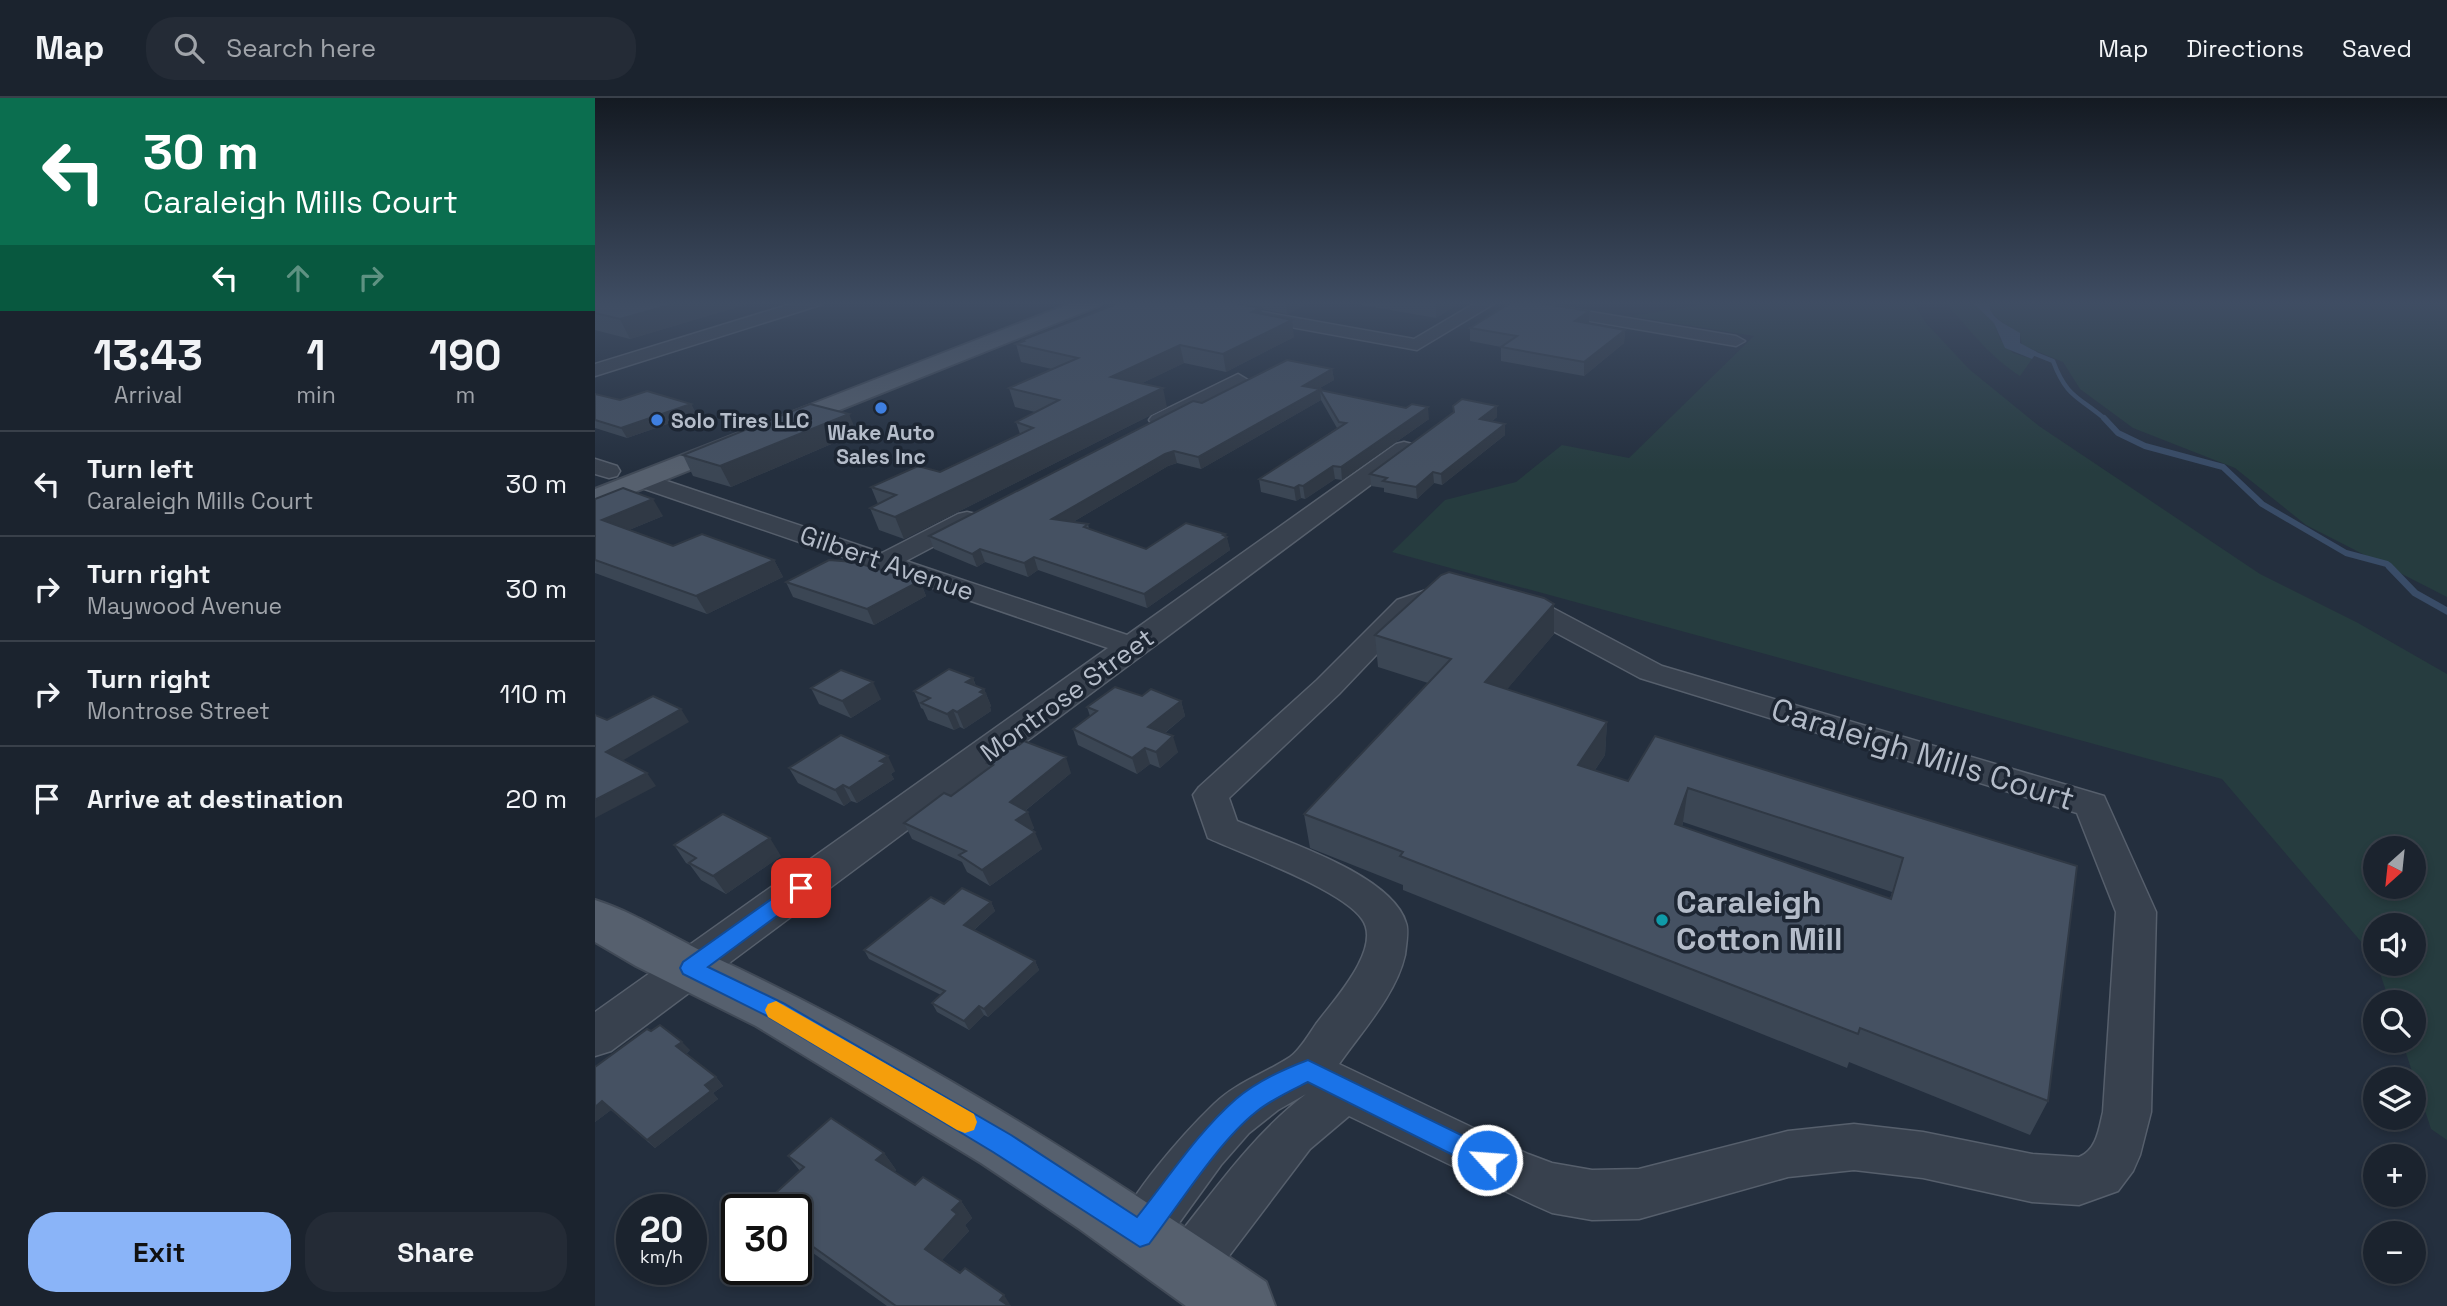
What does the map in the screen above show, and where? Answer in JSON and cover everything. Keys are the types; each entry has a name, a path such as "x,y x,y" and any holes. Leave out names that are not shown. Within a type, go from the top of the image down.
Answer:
{"main road":[{"path":"600,471 901,358"},
{"path":"595,499 949,358"},
{"path":"595,919 775,1010 966,1122 1100,1206 1242,1306"}],"street":[{"path":"595,370 632,358"},
{"path":"1140,430 1238,380"},
{"name":"Montrose Street","path":"595,1037 1432,429"},
{"name":"Gilbert Avenue","path":"641,480 1133,647"},
{"path":"884,562 981,512"},
{"name":"Caraleigh Mills Court","path":"1140,1234 1221,1130 1245,1106 1264,1092 1327,1081 1511,1171 1552,1188 1592,1195 1639,1194 1788,1154 1854,1147 1923,1155 2032,1178 2079,1181 2101,1174 2116,1155 2127,1112 2136,912 2091,805 1651,672 1535,610 1450,590 1407,606 1328,687 1211,795 1221,829 1353,887 1374,905 1387,924 1384,955 1327,1081 1285,1143 1230,1209 1188,1266"}],"green space":[{"path":"1731,358 1959,358 2039,426 2260,574 2358,623 2447,674 2447,1140 2431,1129 2426,1114 2426,1067 2411,1067 2406,1053 2426,1053 2426,990 2386,990 2381,976 2426,976 2426,913 2363,913 2363,944 2222,779 1392,552 1445,500 1516,482 1562,445 1629,458"},
{"path":"1998,358 2032,359 2020,376"},
{"path":"2054,358 2447,358 2447,597 2306,525 2235,468 2133,428 2080,389 2063,362"}],"building":[{"path":"1077,358 1151,358 1111,377 1163,388 895,517 870,508 896,495 871,487 918,466 940,472 1033,428 1016,422 1059,400 1009,388"},
{"path":"1564,358 1589,358 1584,362"},
{"path":"1287,360 1332,369 1303,386 1320,389 1198,457 1174,451 1165,454 1052,519 1088,524 1084,527 1146,549 1186,523 1225,534 1223,535 1227,537 1144,594 1034,557 1024,563 980,549 972,554 929,536 1193,401 1202,403"},
{"path":"1320,390 1406,408 1412,404 1428,407 1341,467 1333,466 1303,486 1294,488 1259,479 1346,423 1339,422"},
{"path":"647,391 691,404 621,428 595,420 595,394 620,400"},
{"path":"1462,399 1497,406 1480,419 1505,424 1441,474 1433,472 1416,487 1383,481 1387,478 1370,474 1454,412 1453,406"},
{"path":"810,404 849,414 720,466 683,455"},
{"path":"623,488 653,499 602,520 673,546 702,534 774,560 696,596 595,560 595,499"},
{"path":"829,560 854,562 920,581 867,609 786,582"},
{"name":"Caraleigh Cotton Mill","path":"1449,572 1544,598 1554,604 1485,682 1607,722 1578,765 1628,781 1655,736 2077,866 2048,1101 1860,1028 1858,1034 1400,856 1403,852 1304,814 1451,659 1375,635 1441,575","holes":["1688,788 1903,858 1891,899 1675,824"]},
{"path":"949,669 973,678 966,682 984,689 980,692 985,694 957,712 953,710 947,714 921,703 930,698 914,691"},
{"path":"841,670 873,682 842,701 811,688"},
{"path":"1115,687 1142,696 1151,689 1181,701 1148,727 1173,736 1156,752 1145,748 1132,758 1073,729 1097,711 1087,707"},
{"path":"653,696 681,709 606,752 647,773 595,800 595,715 607,720"},
{"path":"841,735 888,756 880,761 886,763 849,788 843,785 835,790 789,768"},
{"path":"1024,741 1066,757 1010,802 1028,812 1016,820 1035,832 982,870 959,855 966,851 904,823 944,793 951,796 993,765 987,763 1014,743 1019,745"},
{"path":"723,814 770,838 713,876 689,863 696,858 674,845"},
{"path":"962,888 991,902 964,925 1035,961 984,1009 979,1006 964,1021 932,1003 945,991 864,950 931,897 944,904"},
{"path":"660,1025 682,1042 676,1046 716,1077 705,1085 711,1091 647,1140 602,1101 595,1107 595,1067 647,1029 651,1031"},
{"path":"831,1118 884,1153 876,1160 915,1185 923,1177 961,1201 952,1210 957,1214 925,1249 960,1273 965,1268 1004,1295 1000,1300 1009,1306 896,1306 812,1246 812,1194 774,1194 804,1167 788,1156"}],"waterway":[{"path":"2046,358 2053,361 2068,390 2105,419"},
{"path":"2105,419 2118,433 2145,446 2223,467 2262,504 2346,553 2389,566"},
{"path":"2389,566 2415,593 2447,611"}],"slow traffic":[{"path":"776,1010 965,1122"}],"place":[{"name":"Wake Auto Sales Inc","path":"881,408"},
{"name":"Solo Tires LLC","path":"657,420"},
{"name":"Caraleigh Cotton Mill","path":"1662,920"}],"route":[{"path":"801,888 690,968 775,1010 1002,1143 1140,1234 1221,1130 1245,1106 1264,1092 1308,1070 1345,1091 1487,1160"}]}
